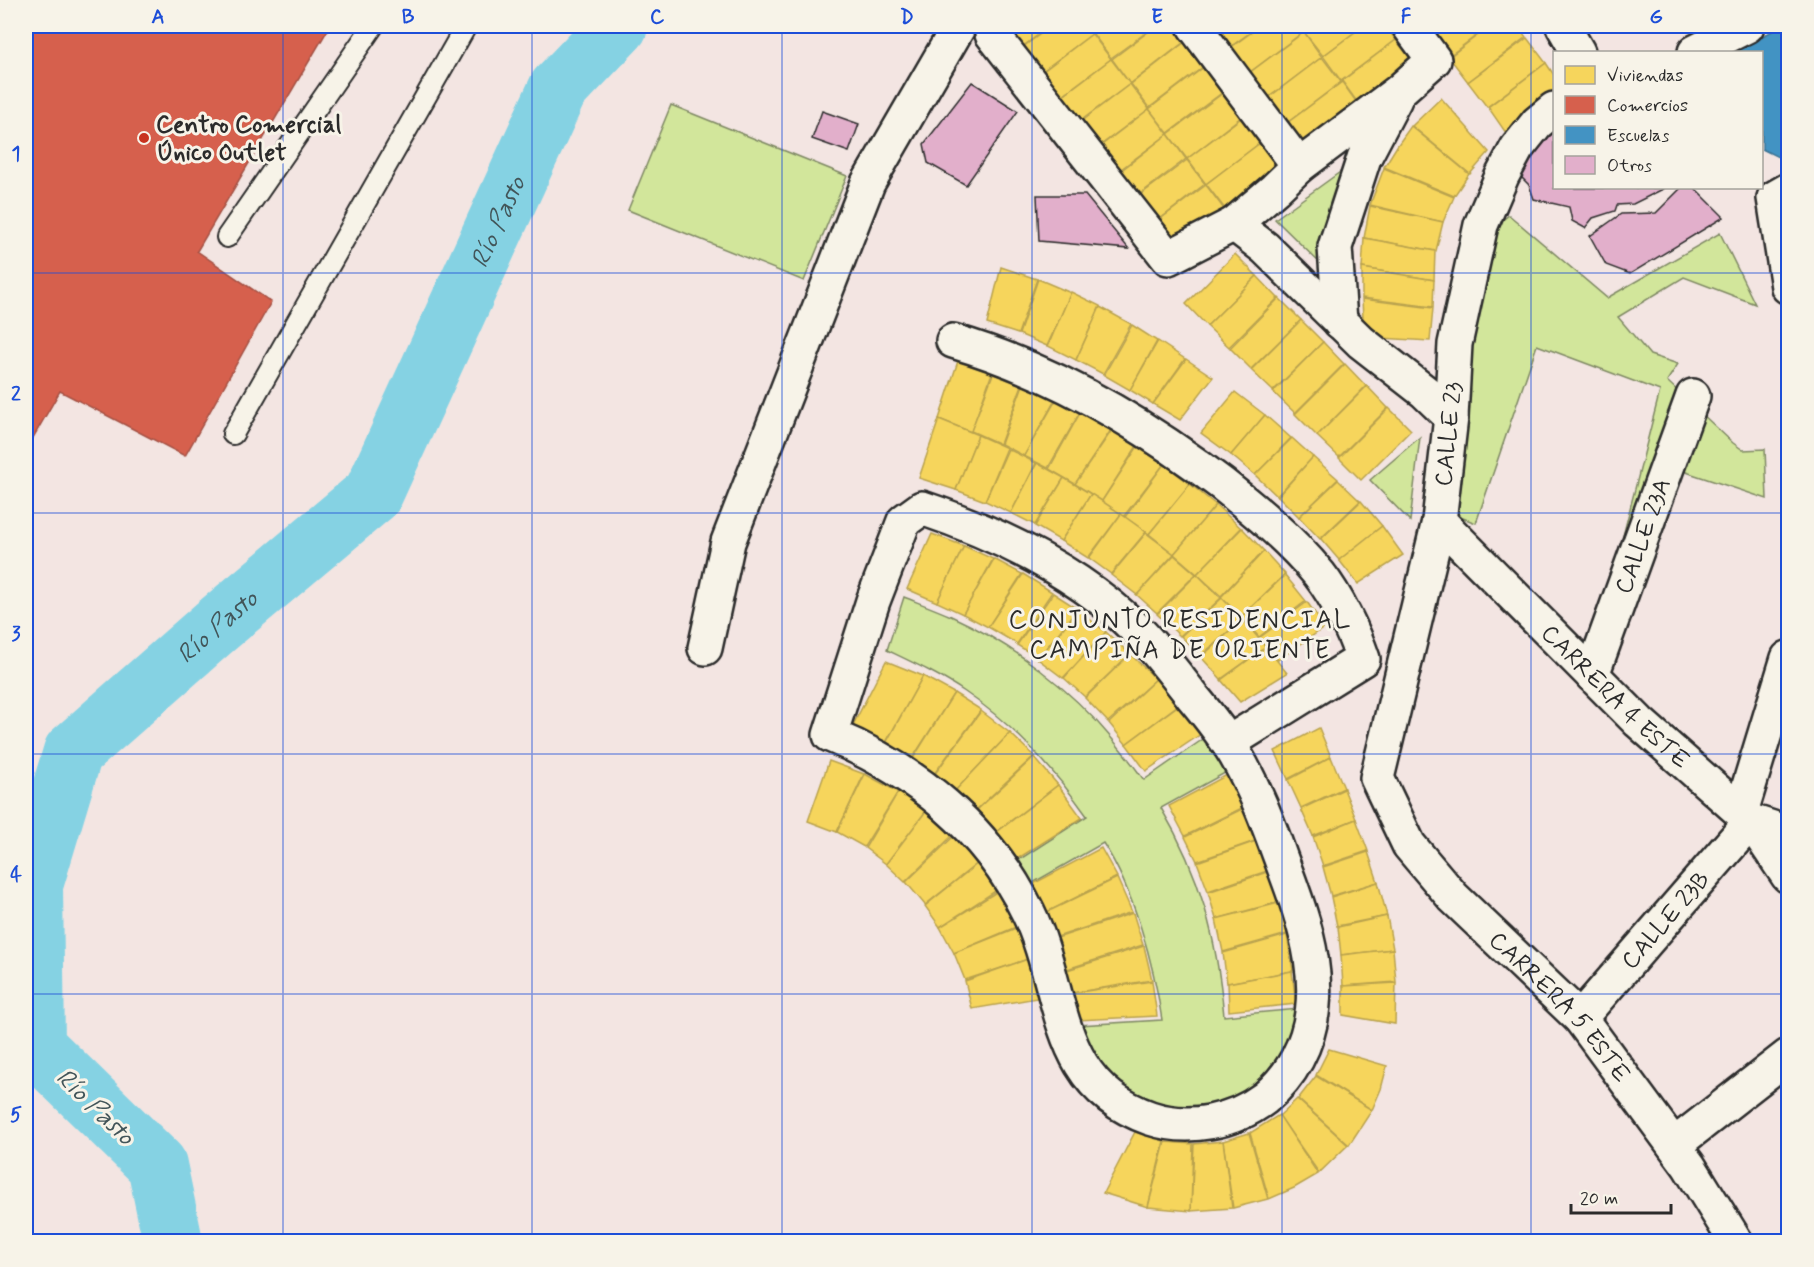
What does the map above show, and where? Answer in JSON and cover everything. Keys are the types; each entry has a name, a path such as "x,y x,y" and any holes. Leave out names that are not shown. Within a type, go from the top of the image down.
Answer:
{"street":[{"path":"705,648 728,542 868,183 959,26"},
{"path":"1194,26 1299,166"},
{"path":"992,34 1168,258 1234,224 1299,166 1398,92 1434,60 1409,26"},
{"path":"1563,26 1577,51"},
{"path":"1697,51 1748,26"},
{"path":"1340,322 1335,247 1364,158 1398,92"},
{"name":"CALLE 23","path":"1377,778 1438,521 1451,417 1455,344 1481,225 1517,148 1537,123 1553,110"},
{"path":"1776,195 1788,287"},
{"path":"1234,224 1265,248 1362,342 1425,392 1451,417"},
{"path":"953,341 1026,367 1074,388 1162,441 1221,483 1283,536 1318,574 1339,606 1363,659 1403,669"},
{"name":"CALLE 23A","path":"1592,675 1693,396"},
{"path":"922,508 961,522 1018,548 1059,570 1100,597 1137,629 1160,654 1228,743 1262,808 1299,909 1311,954 1314,999 1310,1024 1302,1048 1286,1077 1275,1089 1248,1109 1228,1118 1207,1123 1185,1124 1153,1119 1136,1113 1119,1103 1091,1078 1080,1063 1065,1032 1046,957 1029,914 1006,875 970,830 943,803 898,768 830,735 873,601 904,521 922,508"},
{"name":"CARRERA 4 ESTE","path":"1438,521 1639,722 1746,816 1788,876"},
{"name":"CALLE 23B","path":"1580,1018 1746,816 1788,658"},
{"path":"1228,743 1363,659"},
{"name":"CARRERA 5 ESTE","path":"1377,778 1409,845 1453,897 1580,1018 1689,1166 1736,1242"},
{"path":"1746,816 1788,832"},
{"path":"1674,1145 1788,1056"}],"lane":[{"path":"227,237 373,26"},
{"path":"233,434 466,26"}],"green space":[{"path":"671,105 847,176 804,281 628,210"},
{"path":"1354,162 1329,272 1275,219"},
{"path":"1509,215 1607,298 1720,233 1755,304 1684,277 1618,317 1650,355 1678,364 1667,381 1733,443 1743,450 1765,449 1767,499 1671,467 1598,634 1660,391 1537,345 1476,523 1447,512 1468,285 1496,225"},
{"path":"1420,437 1410,521 1370,480"},
{"path":"904,597 974,627 1039,669 1096,721 1144,780 1212,733 1234,768 1161,808 1187,858 1205,908 1217,960 1224,1016 1299,1009 1289,1046 1262,1082 1225,1103 1191,1109 1156,1104 1123,1087 1108,1075 1096,1059 1079,1025 1162,1020 1148,952 1124,883 1103,843 1031,884 1017,861 1087,816 1032,748 1000,719 956,686 887,650"}],"building: Viviendas":[{"path":"1000,26 1050,26 1018,50"},
{"path":"1051,26 1086,26 1092,34 1037,75 1019,50"},
{"path":"1103,26 1155,26 1111,58 1093,34"},
{"path":"1156,26 1172,26 1184,42 1130,84 1112,59"},
{"path":"1213,26 1259,26 1230,47"},
{"path":"1260,26 1299,26 1303,32 1249,73 1230,48"},
{"path":"1312,26 1363,26 1323,56 1304,32"},
{"path":"1363,26 1385,26 1396,40 1341,81 1323,56"},
{"path":"1438,26 1489,26 1449,56 1430,31"},
{"path":"1490,26 1518,26 1526,37 1468,82 1449,57"},
{"path":"1304,32 1322,57 1268,98 1249,73"},
{"path":"1092,34 1111,59 1056,100 1038,75"},
{"path":"1527,38 1546,63 1487,107 1468,82"},
{"path":"1396,40 1415,65 1360,106 1342,81"},
{"path":"1185,42 1203,67 1149,108 1131,84"},
{"path":"1322,57 1341,82 1287,123 1268,98"},
{"path":"1111,59 1130,84 1075,125 1057,100"},
{"path":"1546,63 1553,74 1553,97 1506,133 1488,107"},
{"path":"1204,67 1223,92 1168,133 1149,109"},
{"path":"1342,82 1360,107 1306,148 1287,123"},
{"path":"1130,84 1149,109 1094,150 1076,125"},
{"path":"1223,93 1241,117 1187,159 1168,134"},
{"path":"1441,98 1489,152 1470,174 1412,126"},
{"path":"1149,109 1168,134 1113,175 1094,151"},
{"path":"1241,118 1260,143 1206,184 1187,159"},
{"path":"1411,126 1469,174 1454,196 1384,167"},
{"path":"1168,134 1186,159 1132,200 1114,176"},
{"path":"1260,143 1279,168 1225,209 1206,184"},
{"path":"1187,160 1205,184 1151,226 1132,201"},
{"path":"1384,168 1454,197 1443,222 1370,205"},
{"path":"1206,185 1224,209 1170,251 1151,226"},
{"path":"1370,206 1443,222 1436,251 1364,238"},
{"path":"1364,238 1435,251 1434,280 1362,268"},
{"path":"1235,254 1257,276 1207,326 1186,304"},
{"path":"1001,267 1037,279 1018,334 987,324"},
{"path":"1362,268 1434,280 1433,307 1362,298"},
{"path":"1257,276 1278,298 1229,347 1207,326"},
{"path":"1038,279 1071,293 1047,346 1019,334"},
{"path":"1071,292 1100,306 1076,360 1048,346"},
{"path":"1279,298 1301,320 1251,369 1230,348"},
{"path":"1362,299 1433,308 1430,341 1364,337"},
{"path":"1100,307 1131,324 1103,374 1076,360"},
{"path":"1301,320 1323,342 1273,391 1251,370"},
{"path":"1132,325 1157,341 1130,390 1104,375"},
{"path":"1158,341 1185,359 1153,404 1130,390"},
{"path":"1323,342 1344,364 1295,413 1273,392"},
{"path":"1186,359 1213,377 1180,420 1153,404"},
{"path":"958,361 992,373 971,432 939,419"},
{"path":"1345,364 1366,386 1317,436 1295,414"},
{"path":"993,374 1022,385 1000,444 971,431"},
{"path":"1023,385 1055,400 1024,456 1001,444"},
{"path":"1367,386 1388,408 1339,457 1317,436"},
{"path":"1235,392 1265,415 1231,455 1201,433"},
{"path":"1056,400 1080,412 1048,468 1024,456"},
{"path":"1389,408 1411,430 1361,480 1339,458"},
{"path":"1080,413 1111,430 1075,484 1049,469"},
{"path":"1265,415 1291,438 1255,475 1231,455"},
{"path":"939,419 978,435 956,490 919,478"},
{"path":"1112,430 1137,446 1102,501 1075,484"},
{"path":"978,435 1007,448 985,501 956,490"},
{"path":"1292,438 1313,457 1277,496 1255,475"},
{"path":"1138,446 1164,464 1124,516 1102,501"},
{"path":"1008,449 1036,463 1011,513 985,501"},
{"path":"1313,457 1338,479 1299,517 1278,496"},
{"path":"1037,463 1064,478 1035,525 1011,513"},
{"path":"1164,464 1190,484 1149,534 1125,517"},
{"path":"1064,478 1091,494 1061,541 1035,526"},
{"path":"1338,480 1360,501 1320,539 1299,517"},
{"path":"1190,484 1216,505 1174,554 1149,534"},
{"path":"1091,494 1121,514 1088,558 1061,541"},
{"path":"1361,501 1382,526 1339,560 1321,539"},
{"path":"1216,505 1241,528 1197,574 1174,554"},
{"path":"1121,514 1146,532 1111,574 1089,558"},
{"path":"1382,526 1403,555 1358,584 1339,560"},
{"path":"1242,528 1264,551 1221,596 1197,574"},
{"path":"1146,533 1174,554 1137,595 1111,575"},
{"path":"932,534 964,546 937,602 907,589"},
{"path":"964,546 993,559 963,614 937,602"},
{"path":"1264,551 1285,574 1241,617 1221,597"},
{"path":"1174,555 1196,574 1157,613 1137,595"},
{"path":"994,559 1022,574 988,627 963,614"},
{"path":"1023,574 1052,592 1017,644 988,627"},
{"path":"1197,574 1221,598 1180,636 1157,614"},
{"path":"1285,575 1306,601 1259,637 1241,617"},
{"path":"1053,593 1078,609 1038,658 1017,645"},
{"path":"1222,598 1243,620 1200,656 1181,636"},
{"path":"1307,602 1325,627 1278,660 1259,638"},
{"path":"1078,610 1106,632 1063,678 1038,659"},
{"path":"1243,620 1266,647 1221,679 1201,657"},
{"path":"1106,632 1130,654 1085,697 1064,678"},
{"path":"1266,647 1287,673 1240,702 1221,680"},
{"path":"1130,654 1156,679 1108,722 1085,698"},
{"path":"886,661 923,676 885,744 851,729"},
{"path":"923,676 954,693 912,759 885,745"},
{"path":"1156,679 1178,705 1126,744 1109,723"},
{"path":"954,693 981,710 934,774 912,760"},
{"path":"1179,705 1201,734 1146,771 1126,744"},
{"path":"981,711 1010,733 955,791 934,775"},
{"path":"1319,728 1331,757 1288,779 1275,751"},
{"path":"1010,733 1034,756 976,810 955,791"},
{"path":"1034,757 1058,785 996,832 977,810"},
{"path":"1331,757 1344,788 1301,808 1288,780"},
{"path":"829,761 864,774 837,832 808,821"},
{"path":"865,774 898,792 864,847 837,832"},
{"path":"1227,775 1244,807 1185,836 1169,806"},
{"path":"1058,785 1082,818 1017,859 997,832"},
{"path":"1344,789 1356,819 1313,836 1301,809"},
{"path":"898,792 926,811 886,864 865,848"},
{"path":"1244,808 1258,840 1197,861 1185,837"},
{"path":"926,811 953,835 905,882 886,864"},
{"path":"1356,819 1368,851 1323,866 1313,837"},
{"path":"954,836 978,863 925,905 906,882"},
{"path":"1259,840 1270,870 1208,891 1197,862"},
{"path":"1101,848 1117,877 1047,912 1033,884"},
{"path":"1368,852 1378,882 1331,896 1323,867"},
{"path":"978,863 997,890 940,927 925,906"},
{"path":"1270,871 1279,902 1216,919 1208,892"},
{"path":"1117,878 1132,912 1057,937 1047,912"},
{"path":"1378,882 1387,916 1337,926 1331,897"},
{"path":"998,891 1016,927 954,953 940,927"},
{"path":"1279,903 1287,934 1223,952 1216,919"},
{"path":"1133,913 1143,945 1067,969 1057,938"},
{"path":"1387,916 1393,949 1341,955 1338,927"},
{"path":"1016,928 1028,959 965,980 954,953"},
{"path":"1287,935 1293,971 1227,983 1223,953"},
{"path":"1144,946 1152,980 1072,993 1067,970"},
{"path":"1393,949 1396,982 1343,986 1341,955"},
{"path":"1028,959 1037,998 972,1009 965,981"},
{"path":"1292,971 1296,1004 1229,1011 1228,983"},
{"path":"1152,981 1157,1016 1077,1020 1073,993"},
{"path":"1396,983 1395,1024 1343,1015 1343,986"},
{"path":"1329,1049 1387,1066 1372,1110 1316,1075"},
{"path":"1316,1076 1372,1110 1349,1145 1298,1099"},
{"path":"1297,1099 1348,1145 1319,1173 1279,1116"},
{"path":"1279,1115 1318,1174 1269,1199 1250,1133"},
{"path":"1135,1132 1164,1141 1148,1207 1103,1193"},
{"path":"1249,1133 1268,1199 1233,1208 1223,1141"},
{"path":"1223,1141 1232,1208 1191,1211 1194,1144"},
{"path":"1165,1142 1193,1144 1191,1211 1148,1207"}],"building: Comercios":[{"name":"Centro Comercial Único Outlet","path":"26,26 330,26 197,251 271,302 185,456 60,391 26,450"}],"building: Escuelas":[{"path":"1782,26 1788,26 1788,162 1763,150 1763,51 1734,51"}],"building: Otros":[{"path":"972,82 1018,111 966,185 928,163 924,144"},
{"path":"822,111 859,124 849,152 812,139"},
{"path":"1553,111 1553,189 1663,189 1633,204 1617,205 1615,211 1593,218 1585,228 1572,221 1569,207 1534,199 1529,185 1512,168"},
{"path":"1680,189 1696,189 1724,217 1630,274 1606,265 1590,236 1621,214 1656,213"},
{"path":"1037,195 1085,195 1129,249 1039,241"}],"waterway":[{"name":"Río Pasto","path":"173,1242 157,1165 35,1046 33,885 73,752 215,627 373,494 558,89 618,26"}],"place":[{"name":"Centro Comercial Único Outlet","path":"144,138"}],"district":[{"name":"CONJUNTO RESIDENCIAL CAMPIÑA DE ORIENTE","path":"1180,634"}]}
